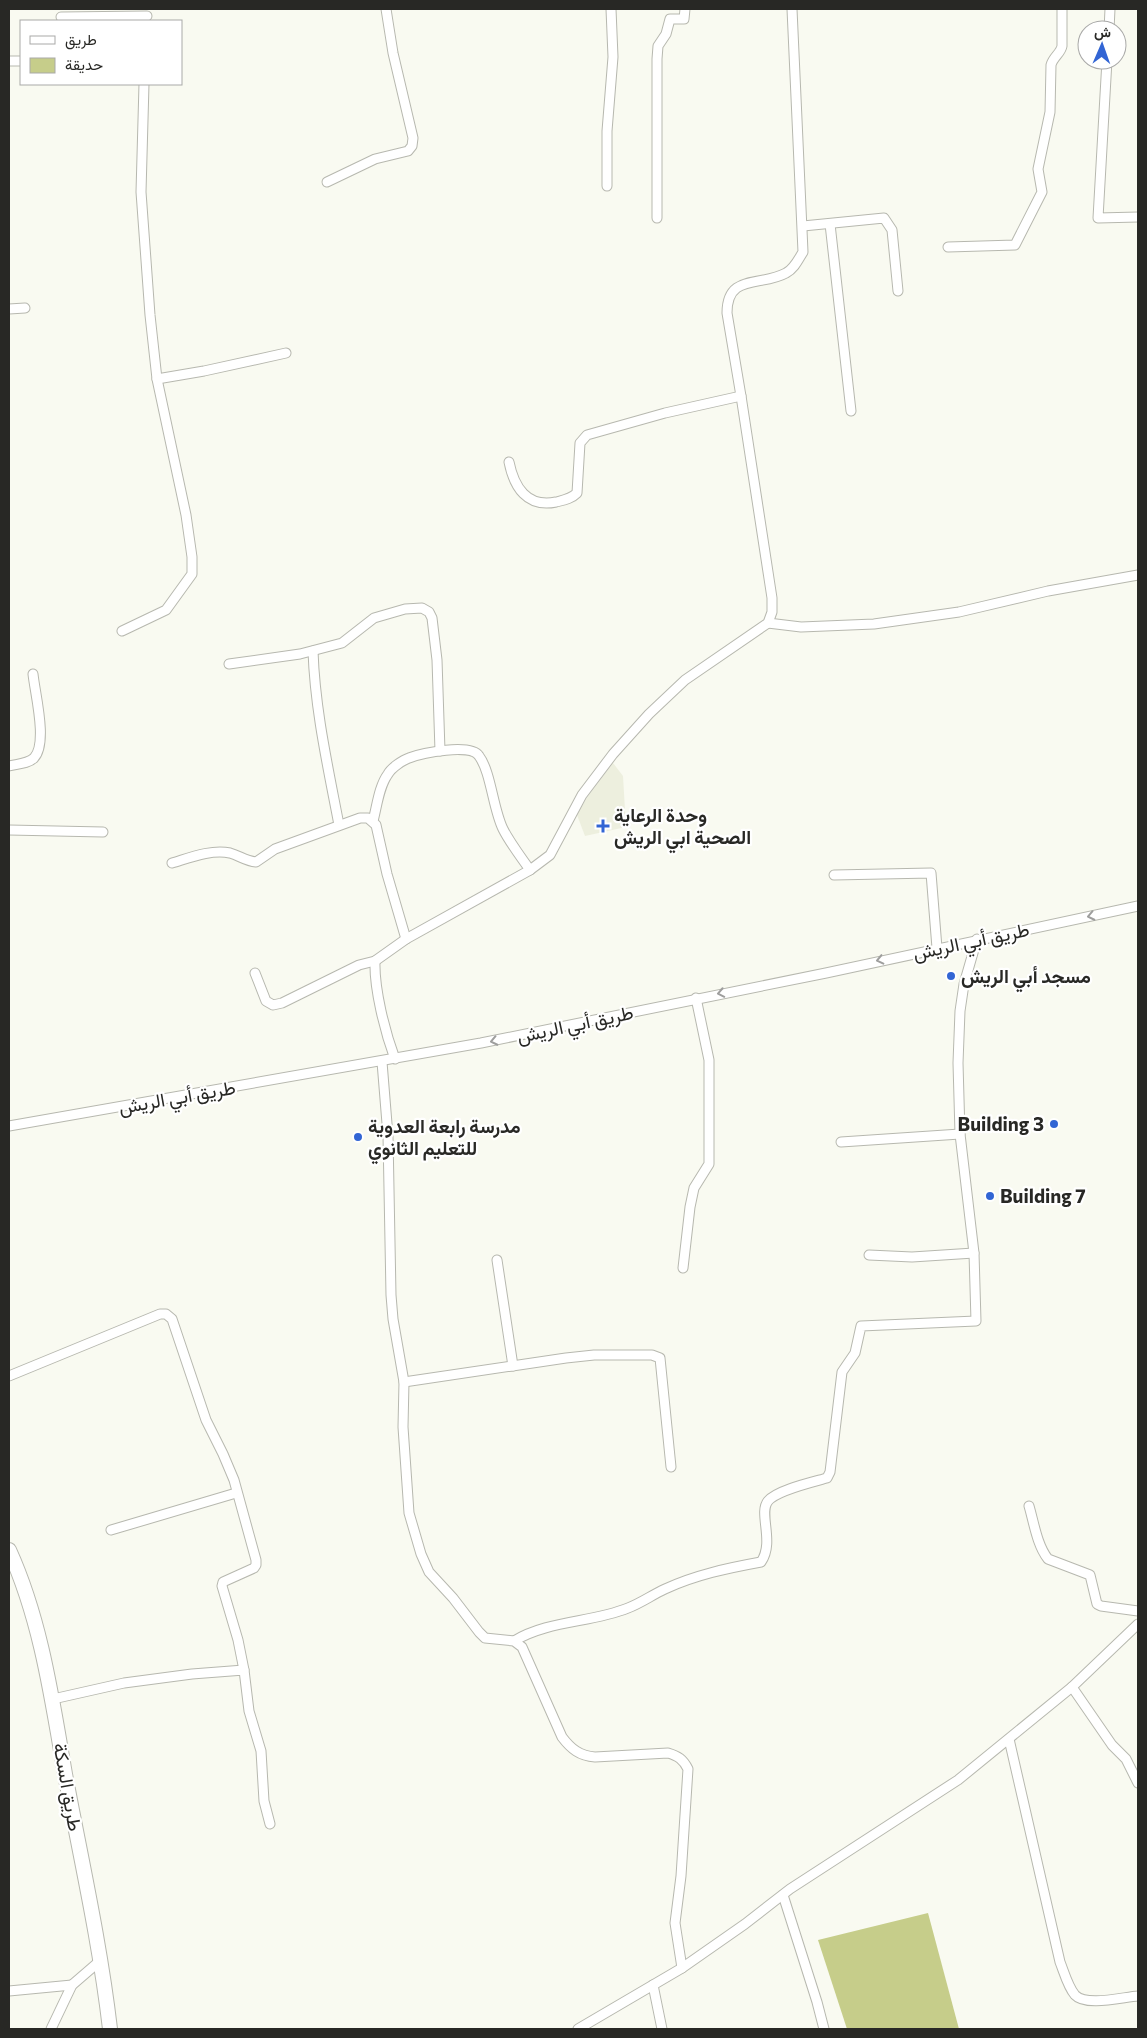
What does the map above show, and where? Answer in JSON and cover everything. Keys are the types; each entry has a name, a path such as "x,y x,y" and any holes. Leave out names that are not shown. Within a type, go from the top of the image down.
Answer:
{"main road":[{"name":"طريق السكة","path":"9,1550 12,1570 28,1604 53,1699 101,1960 110,2029"}],"street":[{"path":"327,182 375,159 408,151 412,146 414,138 393,53 386,9"},
{"path":"607,186 607,131 613,57 611,9"},
{"path":"657,218 658,46 666,34 670,19 684,19 685,9"},
{"path":"255,973 266,1001 273,1005 282,1003 359,965 375,961 406,939 530,870 550,855 582,795 613,754 649,714 685,680 768,623 772,612 772,598 742,396 726,313 729,294 735,289 750,282 766,280 785,274 794,267 803,252 792,9"},
{"path":"948,247 1015,245 1035,209 1042,192 1038,169 1050,112 1051,66 1053,59 1062,50 1062,9"},
{"path":"61,18 147,15"},
{"path":"1106,70 1098,218 1138,217"},
{"path":"122,631 166,610 192,574 192,556 186,515 157,379 150,315 142,192 144,85"},
{"path":"803,226 884,218 892,230 898,291"},
{"path":"830,224 851,411"},
{"path":"9,309 25,308"},
{"path":"157,379 286,353"},
{"path":"509,462 512,480 532,501 550,503 569,499 576,492 580,443 587,435 665,413 742,396"},
{"path":"768,623 802,627 874,624 959,612 1048,591 1138,575"},
{"path":"229,664 342,643 374,618 422,608 429,612 432,618 437,660 440,751"},
{"path":"312,650 314,687 319,722 339,825"},
{"path":"9,766 28,762 35,757 41,740 33,674"},
{"path":"373,821 382,785 388,772 408,758 440,751 466,750 475,752 479,756 502,828 530,870"},
{"path":"172,863 216,852 231,853 246,861 256,862 276,849 339,825 360,818 368,818 376,825 387,874 406,939"},
{"path":"9,830 103,832"},
{"path":"834,875 931,873 937,948"},
{"name":"طريق أبي الريش","path":"9,1126 382,1062 826,973 977,939 1138,906"},
{"path":"514,1641 526,1634 553,1625 597,1617 627,1608 666,1588 700,1576 761,1562 766,1555 767,1548 765,1507 768,1501 776,1494 827,1478 830,1472 842,1372 855,1353 861,1326 976,1321 974,1253 960,1134 958,1063 960,1011 964,984 977,939"},
{"path":"375,961 375,975 384,1020 395,1059"},
{"path":"683,1268 694,1188 710,1164 708,1060 696,998"},
{"path":"382,1062 388,1136 389,1246 392,1311 404,1382 403,1427 406,1488 409,1513 421,1554 429,1572 453,1598 479,1632 490,1639 514,1641 522,1647 562,1737 570,1747 586,1756 668,1753 678,1756 684,1762 688,1769 685,1829 676,1923 677,1944 682,1968"},
{"path":"841,1142 960,1134"},
{"path":"869,1255 912,1257 974,1253"},
{"path":"496,1260 513,1366"},
{"path":"9,1376 160,1314 166,1314 172,1319 206,1420 234,1480 256,1565 254,1568 223,1582 222,1586 238,1640 249,1711 261,1751 264,1800 270,1824"},
{"path":"404,1382 594,1355 652,1356 660,1358 671,1467"},
{"path":"111,1530 236,1493"},
{"path":"1029,1506 1037,1536 1048,1559 1090,1575 1097,1604 1138,1611"},
{"path":"578,2029 682,1968 783,1895 958,1780 1072,1687 1138,1624"},
{"path":"53,1699 124,1683 192,1674 244,1670"},
{"path":"1072,1687 1112,1745 1126,1759 1138,1782"},
{"path":"1009,1739 1060,1962 1075,1995 1082,2000 1093,2001 1138,1996"},
{"path":"783,1895 824,2029"},
{"path":"51,2029 72,1984 101,1960"},
{"path":"9,1991 72,1984"},
{"path":"653,1985 662,2029"}],"shaded area":[{"path":"613,763 623,776 626,827 585,836 577,815 588,796"}],"green space":[{"path":"928,1913 959,2029 847,2029 818,1940"}],"place":[{"name":"وحدة الرعاية الصحية ابي الريش","path":"603,826"},
{"name":"مسجد أبي الريش","path":"951,976"},
{"name":"Building 3","path":"1054,1124"},
{"name":"مدرسة رابعة العدوية للتعليم الثانوي","path":"358,1137"},
{"name":"Building 7","path":"990,1196"}]}
